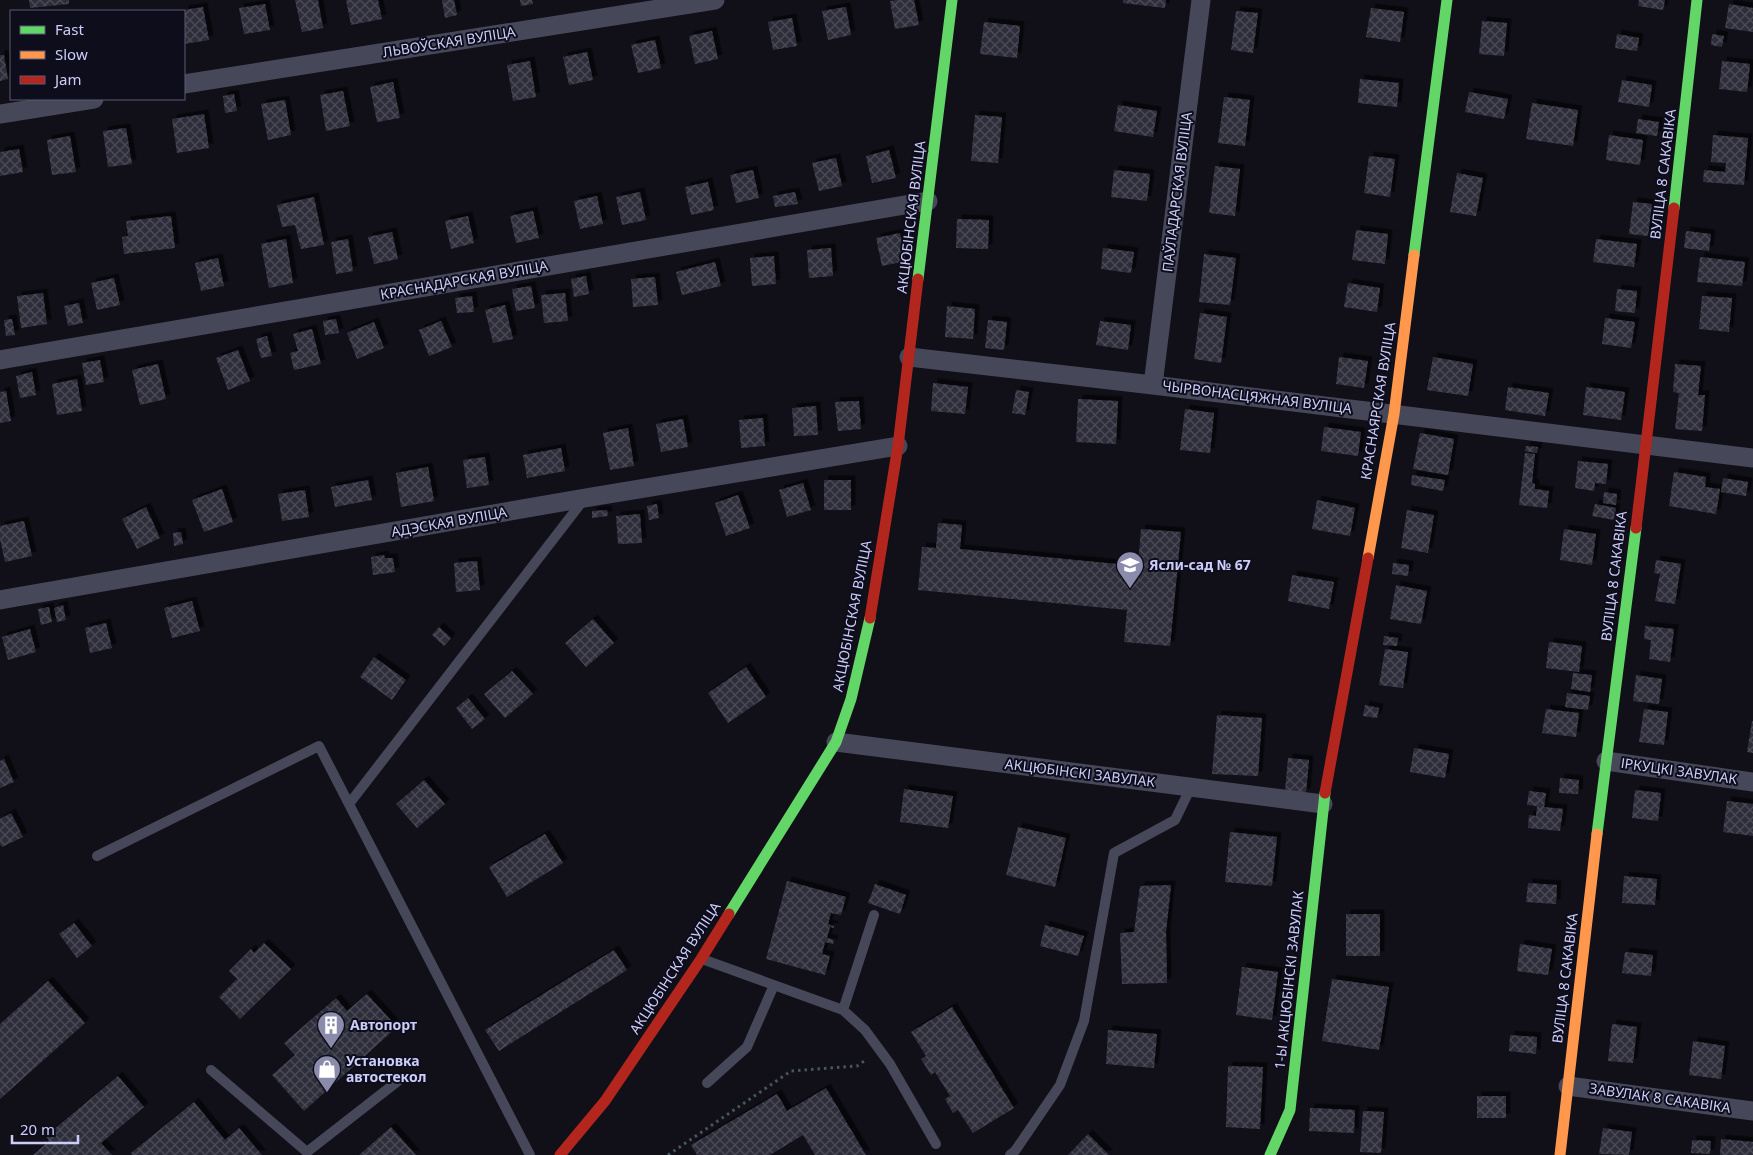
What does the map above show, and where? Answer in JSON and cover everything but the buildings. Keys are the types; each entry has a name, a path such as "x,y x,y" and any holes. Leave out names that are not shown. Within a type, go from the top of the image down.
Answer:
{"street":[{"name":"ЛЬВОЎСКАЯ ВУЛІЦА","path":"185,84 715,0"},
{"name":"АКЦЮБІНСКАЯ ВУЛІЦА","path":"560,1155 605,1101 701,959 836,742 851,699 874,599 898,446 952,0"},
{"name":"ПАЎЛАДАРСКАЯ ВУЛІЦА","path":"1153,385 1201,0"},
{"name":"КРАСНАЯРСКАЯ ВУЛІЦА","path":"1324,804 1394,414 1447,0"},
{"name":"ВУЛІЦА 8 САКАВІКА","path":"1560,1155 1606,761 1647,445 1698,0"},
{"path":"0,114 88,100"},
{"name":"КРАСНАДАРСКАЯ ВУЛІЦА","path":"0,360 928,201"},
{"name":"ЧЫРВОНАСЦЯЖНАЯ ВУЛІЦА","path":"909,357 1753,458"},
{"name":"АДЭСКАЯ ВУЛІЦА","path":"0,600 898,446"},
{"name":"АКЦЮБІНСКІ ЗАВУЛАК","path":"836,742 1324,804"},
{"name":"ІРКУЦКІ ЗАВУЛАК","path":"1606,761 1753,782"},
{"name":"1-Ы АКЦЮБІНСКІ ЗАВУЛАК","path":"1270,1155 1290,1110 1324,804"},
{"name":"ЗАВУЛАК 8 САКАВІКА","path":"1568,1086 1753,1111"}],"lane":[{"path":"349,804 586,498"},
{"path":"97,856 319,746 530,1155"},
{"path":"1010,1155 1015,1151 1060,1085 1084,1021 1114,853 1175,820 1191,787"},
{"path":"843,1010 874,915"},
{"path":"701,959 843,1010 865,1030 890,1064 936,1144"},
{"path":"707,1083 747,1047 774,986"},
{"path":"211,1070 307,1154 398,1081"}],"path":[{"path":"668,1155 791,1071 857,1066 880,1050"}],"traffic: fast":[{"path":"918,279 952,0"},
{"path":"1414,255 1447,0"},
{"path":"1674,208 1697,0"},
{"path":"1597,834 1636,528"},
{"path":"729,914 836,742 851,699 870,618"},
{"path":"1270,1155 1290,1110 1325,793"}],"traffic: slow":[{"path":"1368,558 1394,414 1414,255"},
{"path":"1560,1155 1597,834"}],"traffic: jam":[{"path":"1636,528 1674,208"},
{"path":"870,618 898,446 918,279"},
{"path":"1325,793 1368,558"},
{"path":"560,1155 605,1101 701,959 729,914"}],"place":[{"name":"Ясли-сад № 67","path":"1130,589"},
{"name":"Автопорт","path":"331,1049"},
{"name":"Установка автостекол","path":"327,1093"}]}
